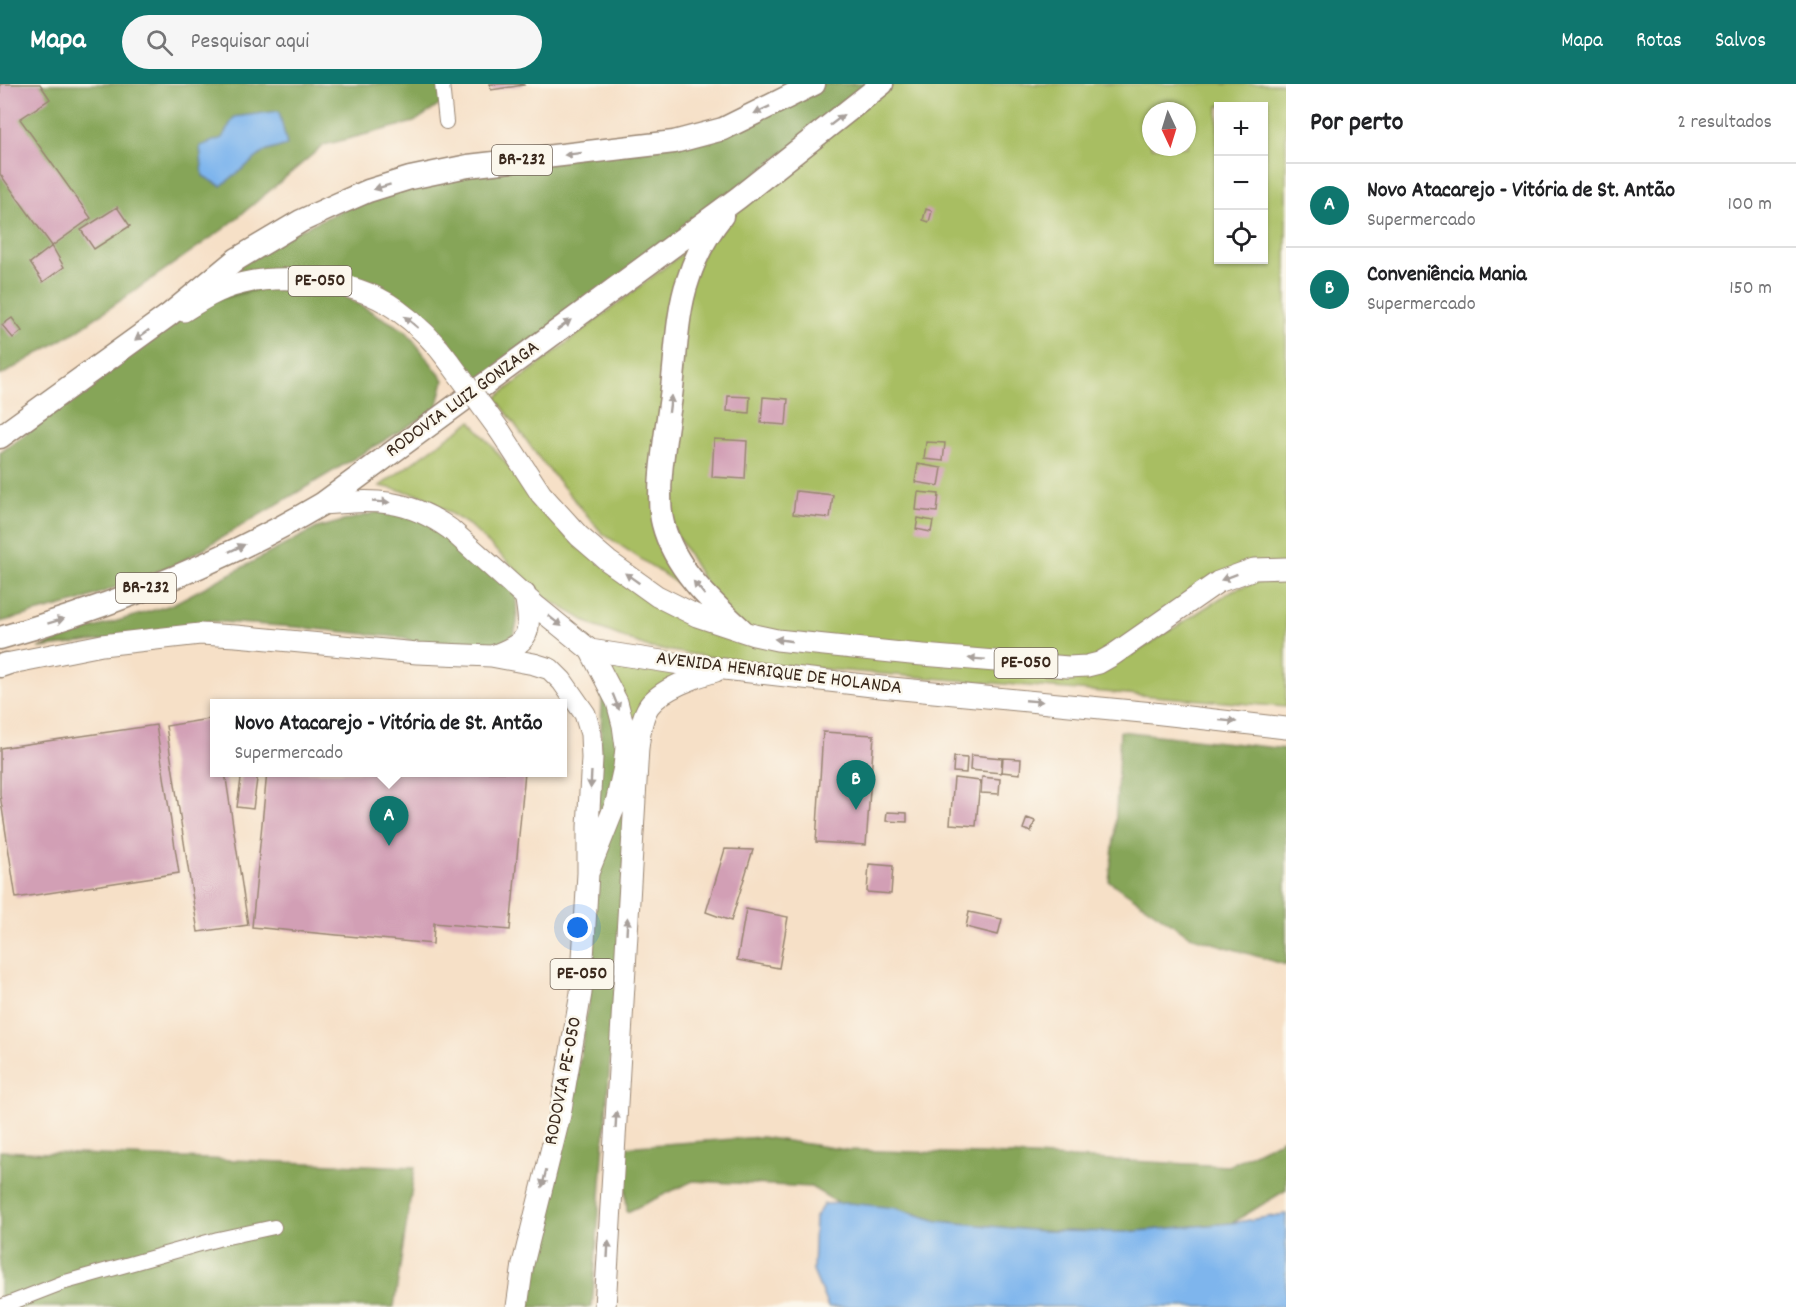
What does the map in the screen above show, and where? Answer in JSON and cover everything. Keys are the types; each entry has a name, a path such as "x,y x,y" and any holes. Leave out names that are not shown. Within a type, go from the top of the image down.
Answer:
{"highway":[{"name":"BR-232","path":"0,437 169,315 247,253 301,221 368,191 410,178 468,166 674,142 723,129 814,84"},
{"name":"RODOVIA LUIZ GONZAGA","path":"0,638 62,620 130,596 287,525 322,504 738,198 882,84"},
{"path":"738,198 709,234 687,281 678,336 660,506 666,535 681,564 707,597 741,629"}],"main road":[{"name":"AVENIDA HENRIQUE DE HOLANDA","path":"169,315 179,313 223,289 242,284 295,278 324,282 359,292 395,308 428,336 451,364 500,431 529,476 557,513 579,536 608,561 657,596 724,626 741,629 754,635 824,645 1068,667 1087,666 1099,663 1128,645 1218,582 1254,568 1286,568"},
{"name":"PE-050","path":"322,504 388,502 415,508 450,529 590,650"},
{"path":"491,656 513,648 523,641 529,617 525,594"},
{"path":"2,665 102,645 200,634 417,653 491,656 550,669 562,681 585,714 591,734 588,873"},
{"name":"AVENIDA HENRIQUE DE HOLANDA","path":"590,650 681,664 881,687 1142,711 1286,728"},
{"name":"RODOVIA PE-050","path":"517,1307 523,1264 560,1115 581,993 588,873 616,803 624,767 626,747 617,702 590,650"},
{"name":"PE-050","path":"605,1307 641,724 650,704 669,690 685,682 726,669"}],"street":[{"path":"442,84 446,122"},
{"path":"0,1307 62,1283 218,1239 274,1227"}],"green space":[{"path":"0,84 439,84 444,102 414,122 324,145 225,228 75,332 0,376"},
{"path":"803,84 873,84 480,387 395,308 295,278 150,317 237,259 435,167 674,142"},
{"path":"888,84 1286,84 1286,568 1254,569 1099,663 741,629 722,612 660,506 684,294 715,226"},
{"path":"692,246 654,484 693,594 602,533 539,458 496,398"},
{"path":"264,288 340,294 406,331 444,380 437,409 179,563 77,602 0,622 0,453 200,304"},
{"path":"471,421 568,538 731,638 1091,670 1129,657 1233,590 1257,582 1286,582 1286,707 749,663 651,648 594,626 546,598 469,525 421,495 380,486"},
{"path":"385,510 422,519 516,595 517,623 514,634 492,649 421,648 406,638 207,621 199,629 39,648 77,633 171,605 317,528"},
{"path":"595,658 691,671 634,731"},
{"path":"603,670 634,731 592,1307 528,1307 526,1300 580,1059 593,968"},
{"path":"1120,731 1286,749 1286,965 1190,936 1109,881 1115,831"},
{"path":"761,1137 847,1150 1013,1155 1228,1166 1286,1137 1286,1190 1232,1223 1126,1232 1041,1231 938,1221 910,1212 838,1203 811,1187 693,1181 627,1212 623,1147"},
{"path":"0,1151 415,1167 394,1307 0,1307"}],"water":[{"path":"279,111 287,145 264,152 221,186 203,176 200,146 222,138 234,117"},
{"path":"849,1203 895,1208 938,1221 1041,1231 1126,1232 1232,1223 1286,1214 1286,1307 828,1307 813,1271 815,1217 824,1204"}],"building":[{"path":"0,84 40,84 50,99 20,119 91,218 52,246 0,174"},
{"path":"490,84 523,84 524,85 491,90"},
{"path":"117,207 130,226 94,249 81,230"},
{"path":"926,209 932,211 929,222 923,220"},
{"path":"52,246 64,267 43,282 30,263"},
{"path":"12,318 22,331 13,338 2,325"},
{"path":"728,396 750,397 749,413 727,411"},
{"path":"763,397 788,399 786,425 761,423"},
{"path":"714,439 747,441 745,479 712,477"},
{"path":"926,442 945,443 943,461 924,459"},
{"path":"918,464 942,468 939,486 915,482"},
{"path":"796,491 833,495 830,518 793,514"},
{"path":"918,492 939,494 937,512 916,510"},
{"path":"918,518 933,521 931,532 916,529"},
{"path":"210,719 210,777 226,777 248,925 198,932 166,726"},
{"path":"156,725 179,873 16,898 0,795 0,748"},
{"path":"823,732 874,735 866,845 816,842"},
{"path":"971,755 1002,758 1001,773 970,770"},
{"path":"954,757 967,758 966,773 953,772"},
{"path":"1003,758 1021,759 1020,774 1002,772"},
{"path":"241,777 257,777 253,809 237,807"},
{"path":"267,777 525,777 510,930 434,923 433,944 252,927"},
{"path":"982,777 1000,779 999,794 981,793"},
{"path":"954,778 980,781 976,826 950,824"},
{"path":"887,812 907,813 907,822 886,821"},
{"path":"1027,818 1035,821 1031,832 1023,829"},
{"path":"725,849 753,850 731,921 706,912"},
{"path":"869,864 893,866 891,894 867,892"},
{"path":"746,909 788,917 779,968 737,960"},
{"path":"969,912 1002,919 998,935 966,927"}],"place":[{"name":"Conveniência Mania","path":"856,810"},
{"name":"Novo Atacarejo - Vitória de St. Antão","path":"389,846"}]}
